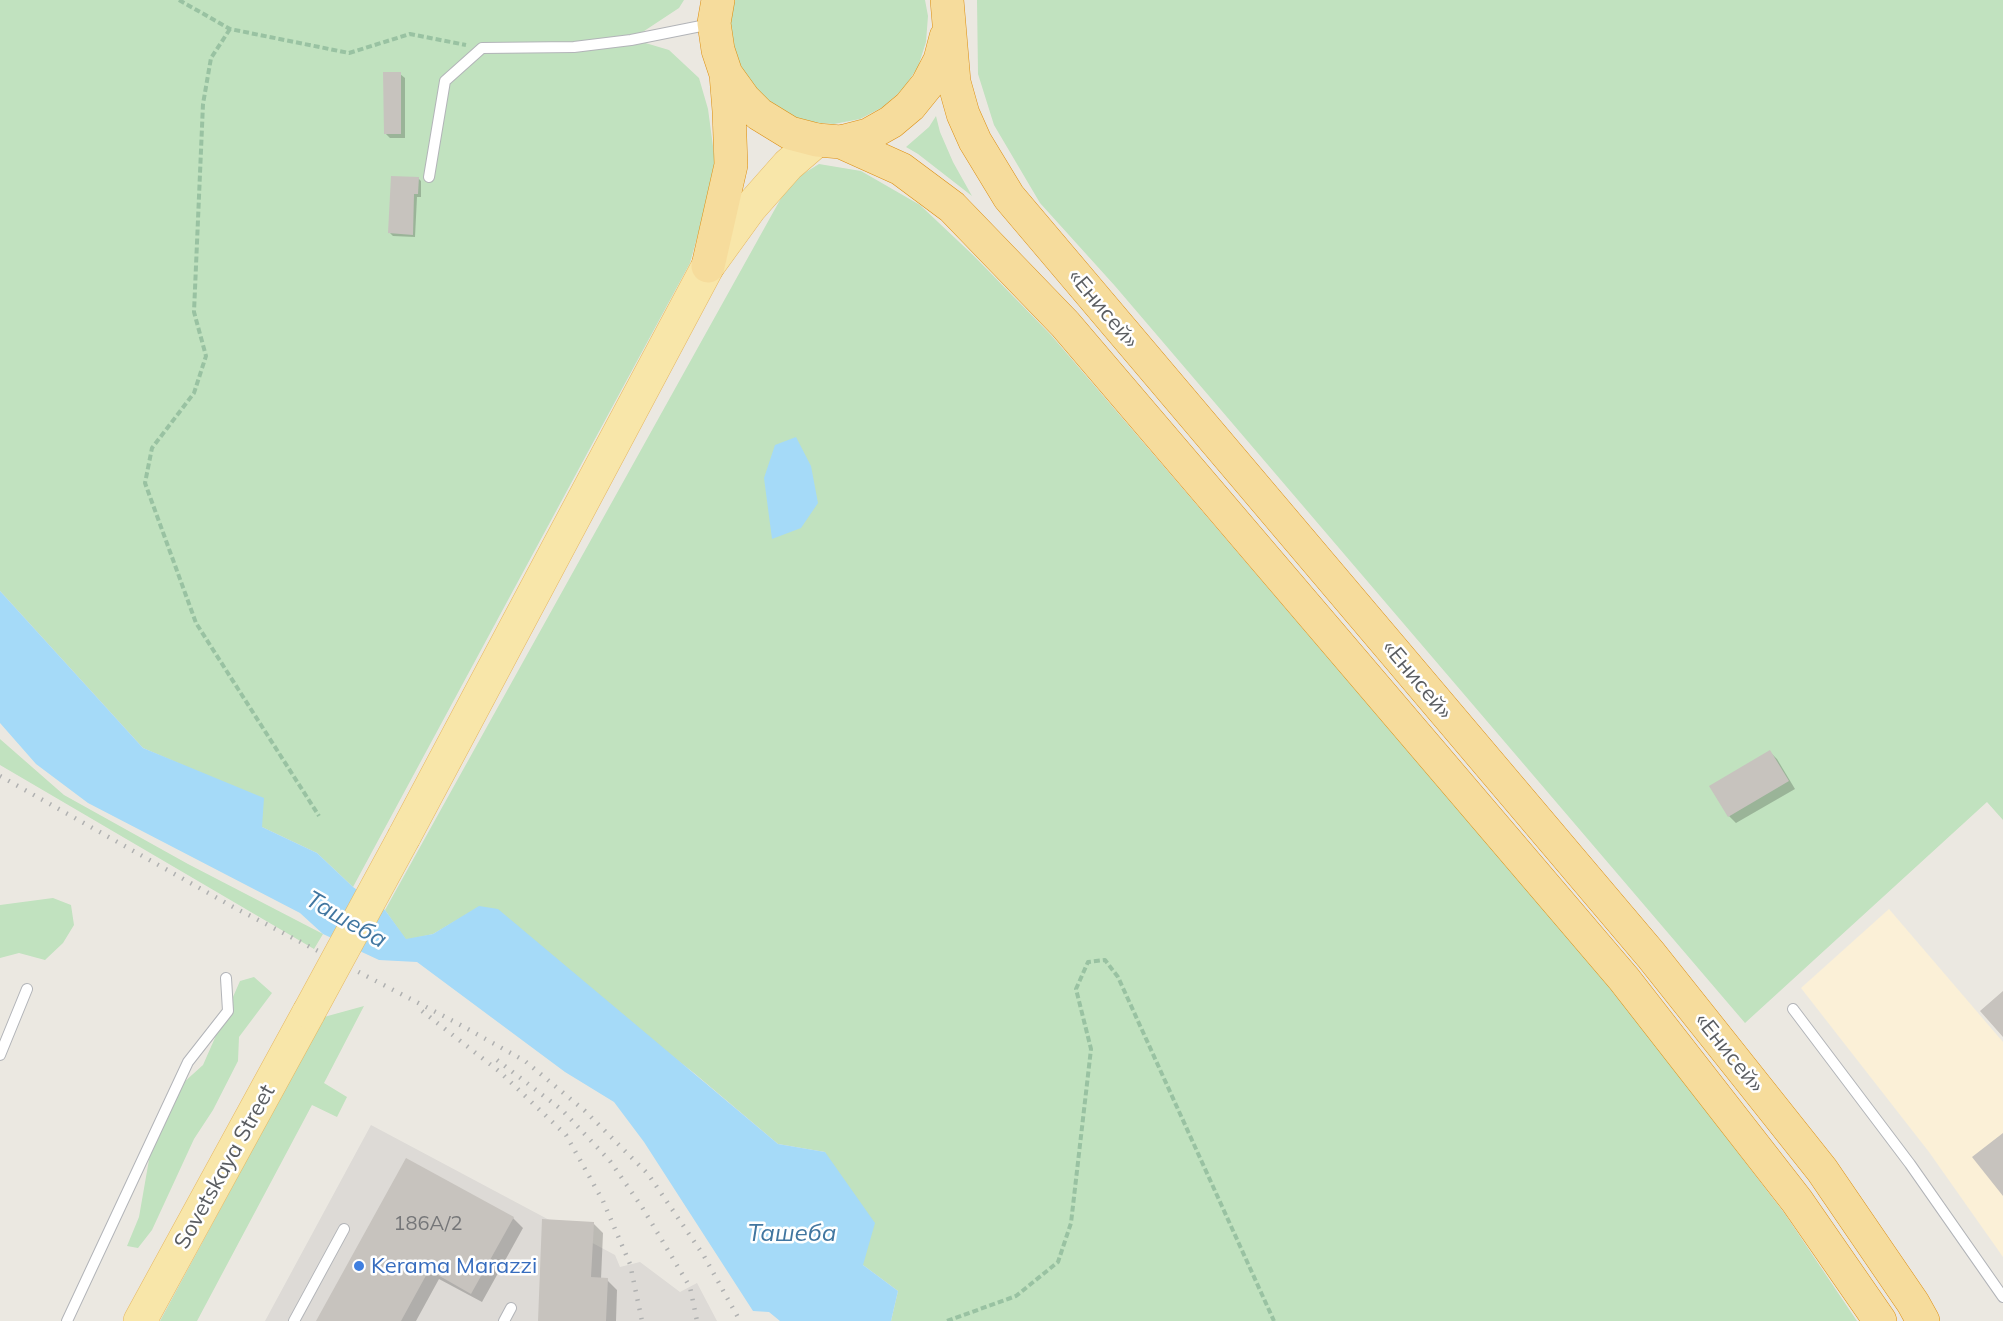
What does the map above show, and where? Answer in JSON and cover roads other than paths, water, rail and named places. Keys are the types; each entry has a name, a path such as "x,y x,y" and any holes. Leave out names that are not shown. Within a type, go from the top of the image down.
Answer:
{"highway":[{"name":"«Енисей»","path":"716,12 718,50 726,74 744,99 759,114 790,133 829,141 902,169 952,207 1065,324 1624,979 1797,1201 1880,1321"},
{"name":"«Енисей»","path":"829,141 868,135 891,122 910,106 927,85 940,60 948,13"},
{"name":"«Енисей»","path":"948,13 954,82 963,114 975,141 1009,197 1651,955 1822,1170 1923,1321"},
{"path":"708,266 731,165 726,74"}],"main road":[{"name":"Sovetskaya Street","path":"140,1321 404,837 708,266 750,208 788,165 829,141"}],"lane":[{"path":"429,177 446,81 482,48 573,47 631,40 716,12"},
{"path":"67,1321 188,1062 228,1011 226,978"},
{"path":"0,1055 27,989"},
{"path":"1793,1009 1910,1164 2003,1297"},
{"path":"294,1321 344,1228"},
{"path":"504,1321 511,1308"}],"water":[{"path":"796,437 811,466 818,503 801,528 772,539 764,478 775,445"},
{"name":"Ташеба","path":"0,591 143,748 264,798 262,827 317,853 353,887 385,910 406,939 433,934 479,906 498,909 778,1144 825,1152 875,1223 863,1265 898,1291 891,1321 780,1321 769,1312 753,1311 644,1142 614,1102 565,1072 417,962 379,960 323,934 300,913 88,803 36,764 0,723"}],"railway":[{"path":"0,776 235,908 457,1023 525,1061 585,1111 648,1174 704,1256 740,1321"},
{"path":"422,1011 500,1072 566,1135 603,1201 630,1264 642,1321"},
{"path":"497,1060 562,1110 610,1161 642,1207 690,1287 697,1321"}],"place":[{"name":"Kerama Marazzi","path":"359,1266"}]}
